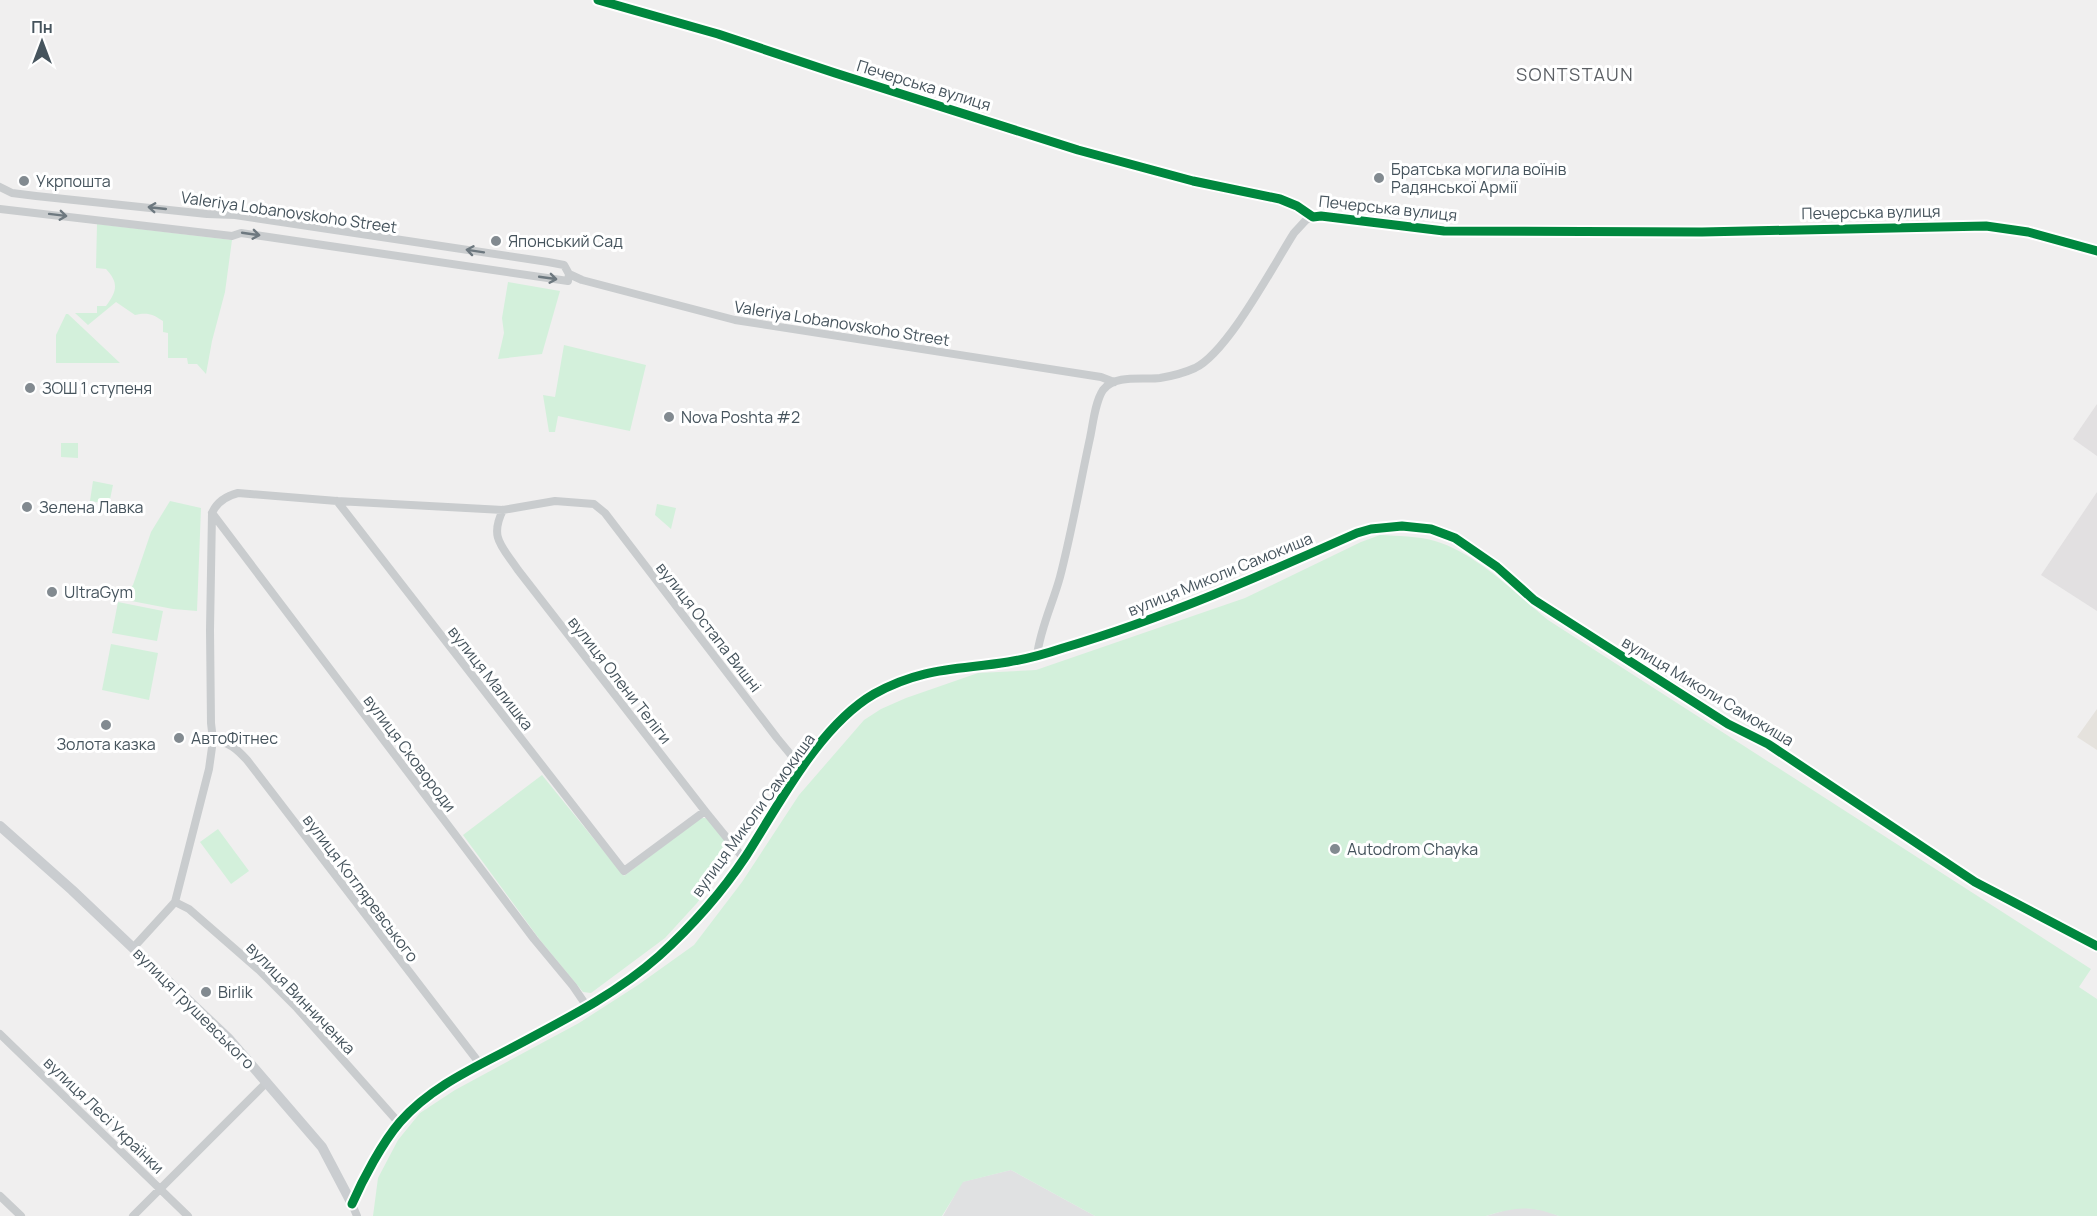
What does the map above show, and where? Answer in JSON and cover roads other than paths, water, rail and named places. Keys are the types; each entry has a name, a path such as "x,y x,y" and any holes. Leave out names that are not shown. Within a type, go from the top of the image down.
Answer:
{"street":[{"name":"Печерська вулиця","path":"598,0 718,34 1078,150 1193,181 1280,199 1297,206 1313,217 1321,216 1444,231 1702,232 1986,226 2028,232 2097,251"},
{"name":"Valeriya Lobanovskoho Street","path":"0,188 12,193 36,196 235,215 564,266 569,274 568,281 241,233 232,236 0,208"},
{"name":"Valeriya Lobanovskoho Street","path":"569,274 735,320 1101,377 1114,382 1173,375 1193,369 1210,357 1234,327 1294,233 1306,220 1313,217"},
{"path":"1038,656 1039,641 1063,565 1097,407 1103,390 1114,382"},
{"path":"133,948 175,902 209,769 213,740 210,630 212,513 216,505 228,495 238,493 502,510"},
{"name":"вулиця Малишка","path":"337,501 624,871 705,811"},
{"name":"вулиця Остапа Вишні","path":"502,510 555,501 594,504 605,513 777,738 796,761 804,765"},
{"name":"вулиця Олени Теліги","path":"502,510 496,529 501,544 518,570 744,859"},
{"name":"вулиця Сковороди","path":"212,513 588,1008"},
{"name":"вулиця Миколи Самокиша","path":"352,1204 364,1176 399,1123 450,1081 588,1008 657,957 702,911 744,859 804,765 845,716 872,695 929,672 1010,662 1038,656 1167,615 1357,533 1386,527 1431,529 1455,538 1472,548 1534,600 1728,724 1768,744 1975,882 2097,946"},
{"name":"вулиця Котляревського","path":"213,740 227,742 247,760 480,1064"},
{"name":"вулиця Грушевського","path":"0,826 229,1039 322,1148 357,1216"},
{"name":"вулиця Винниченка","path":"175,902 189,909 259,970 297,1008 399,1123"},
{"name":"вулиця Лесі Українки","path":"0,1034 188,1216"},
{"path":"133,1216 267,1082"},
{"path":"0,1196 21,1216"}],"place":[{"name":"Братська могила воїнів Радянської Армії","path":"1379,178"},
{"name":"Укрпошта","path":"24,181"},
{"name":"Японський Сад","path":"496,241"},
{"name":"ЗОШ 1 ступеня","path":"30,388"},
{"name":"Nova Poshta #2","path":"669,417"},
{"name":"Зелена Лавка","path":"27,507"},
{"name":"UltraGym","path":"52,592"},
{"name":"Золота казка","path":"106,725"},
{"name":"АвтоФітнес","path":"179,738"},
{"name":"Autodrom Chayka","path":"1335,849"},
{"name":"Birlik","path":"206,992"}],"district":[{"name":"SONTSTAUN","path":"1575,74"}]}
